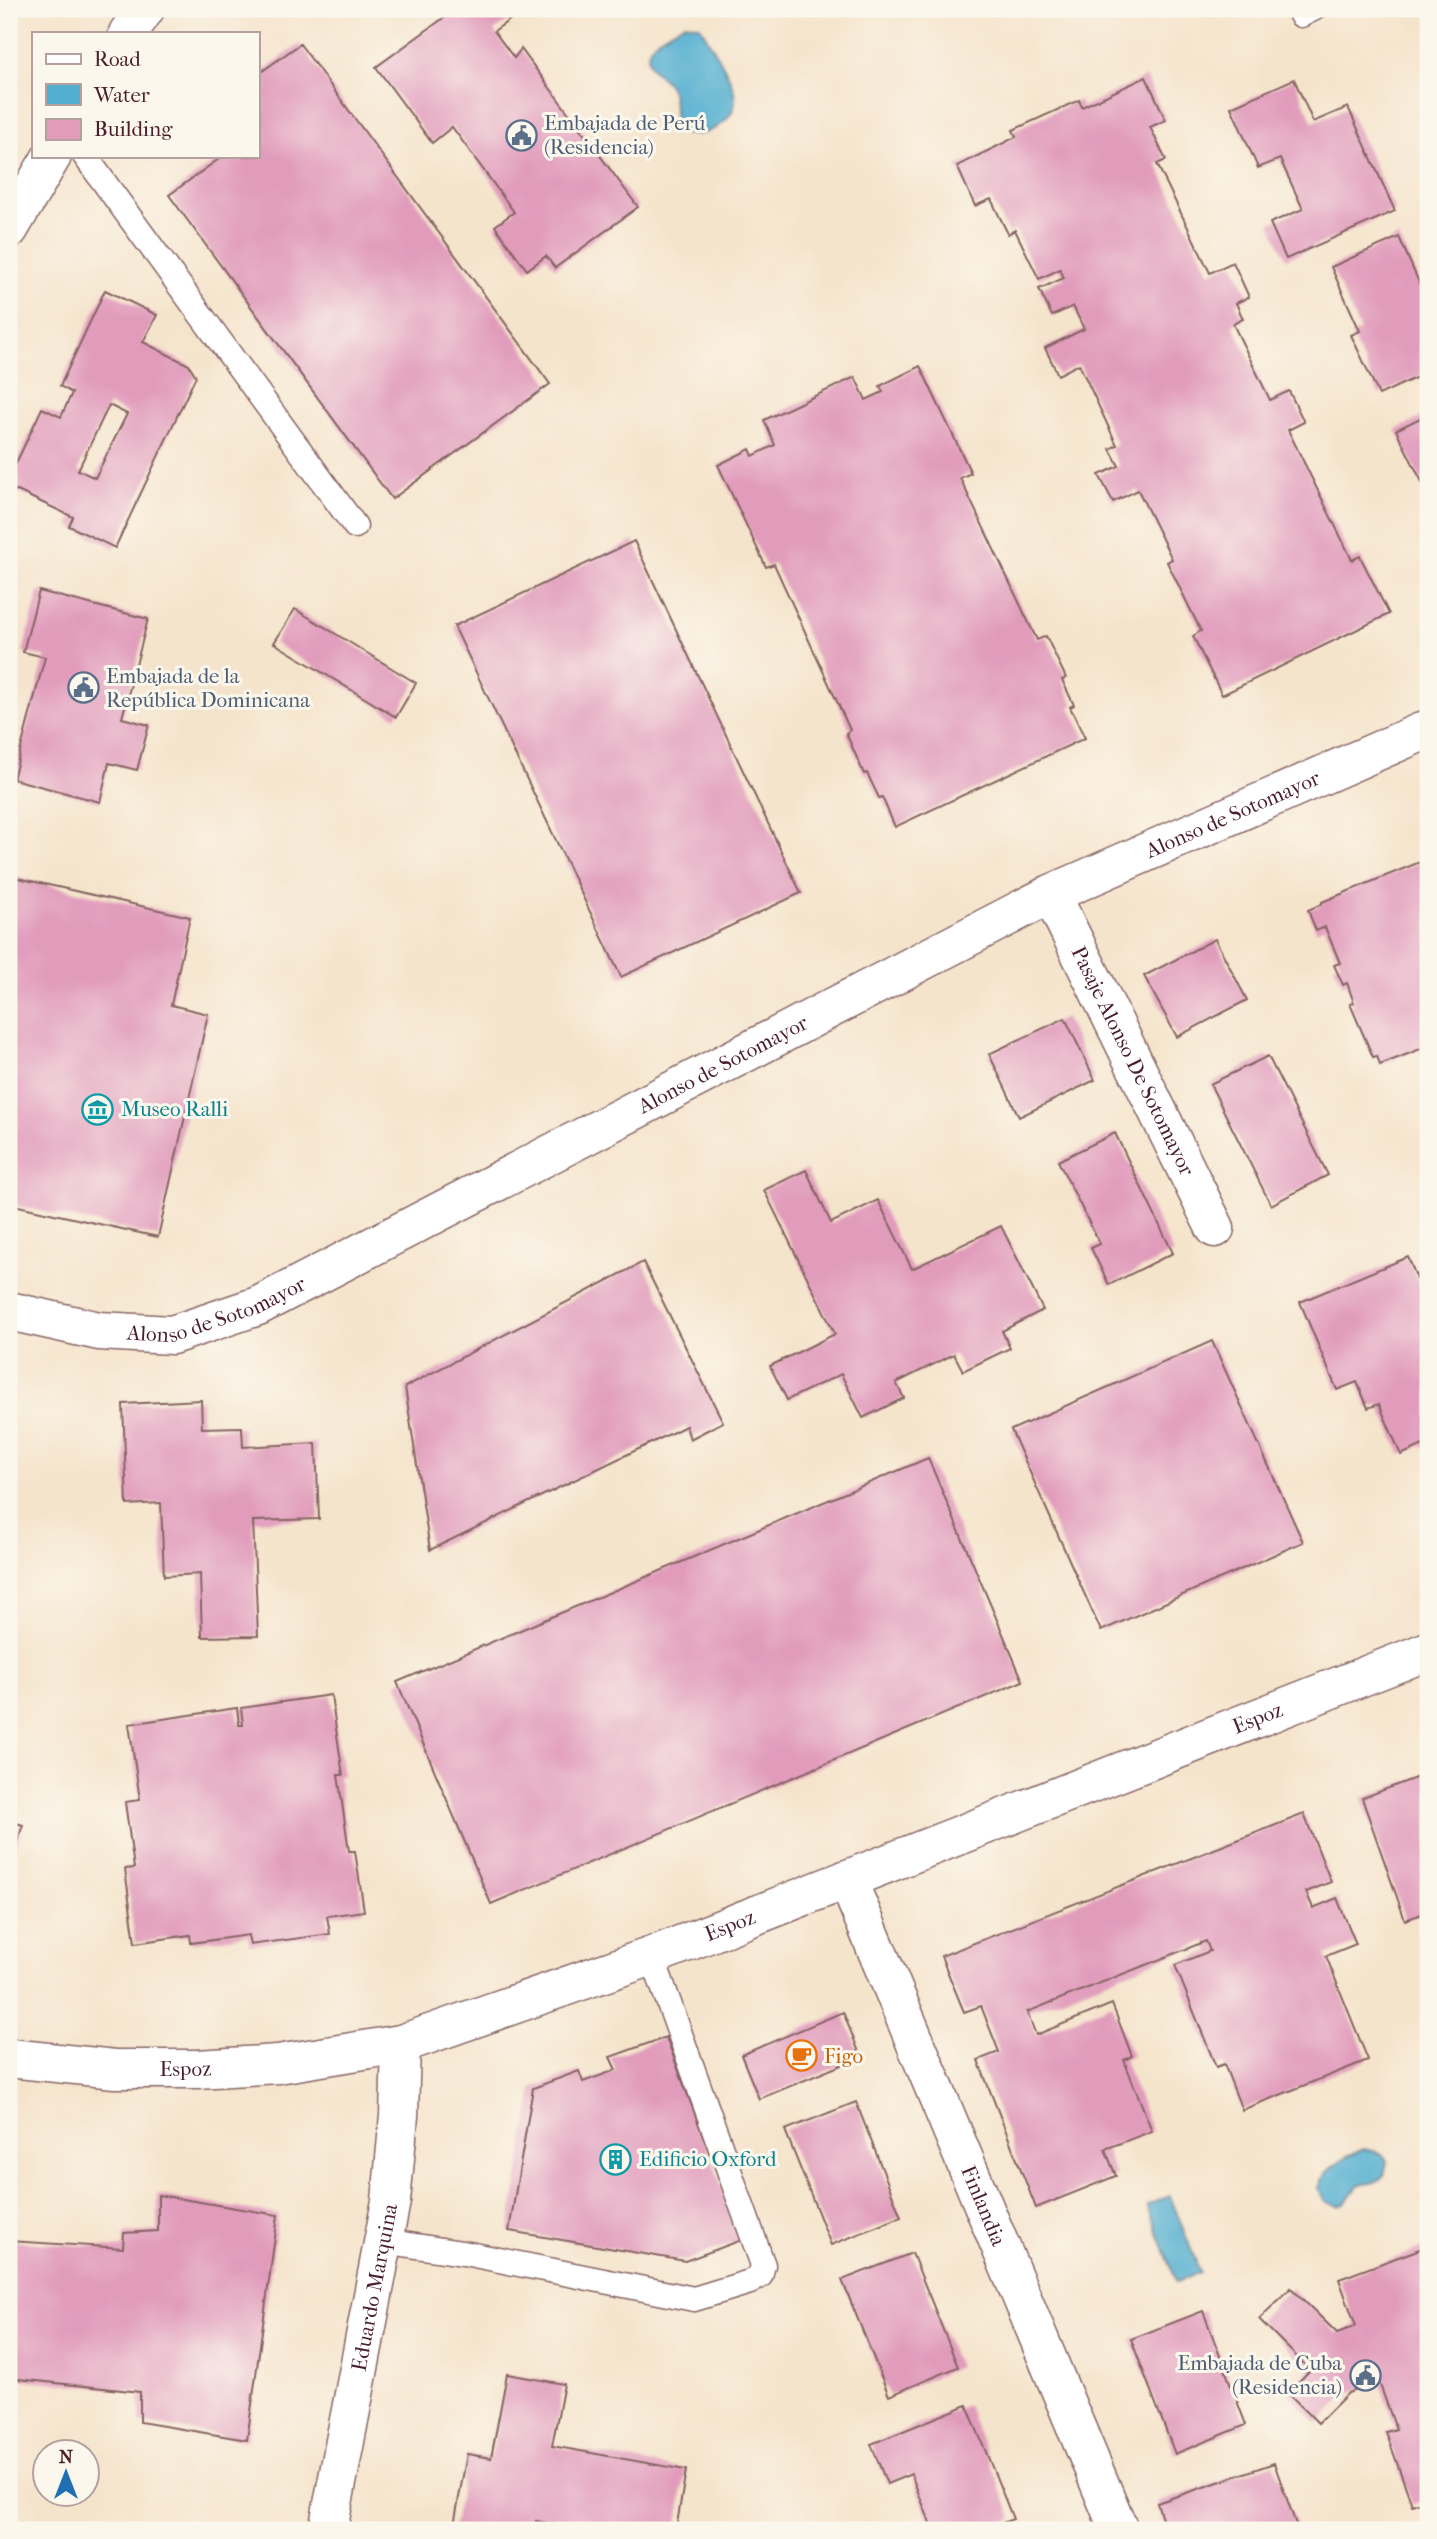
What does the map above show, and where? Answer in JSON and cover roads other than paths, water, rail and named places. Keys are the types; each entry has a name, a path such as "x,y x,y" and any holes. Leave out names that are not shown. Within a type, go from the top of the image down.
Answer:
{"street":[{"path":"129,32 145,9"},
{"path":"9,229 51,158"},
{"name":"Alonso de Sotomayor","path":"9,1311 99,1331 172,1335 258,1307 1051,894 1428,729"},
{"name":"Pasaje Alonso De Sotomayor","path":"1051,894 1214,1228"},
{"name":"Espoz","path":"9,2058 116,2069 197,2069 278,2064 401,2044 652,1956 1426,1657"},
{"name":"Finlandia","path":"847,1879 1119,2530"},
{"name":"Eduardo Marquina","path":"328,2530 391,2201 398,2128 401,2044"}],"lane":[{"path":"86,158 355,526"},
{"path":"383,2241 469,2254 694,2299 750,2282 760,2276 763,2265 652,1956"}],"water":[{"path":"686,23 700,26 725,69 735,95 735,104 726,120 702,134 686,134 675,130 671,90 652,68 648,57 649,50 659,38"},
{"path":"1364,2149 1382,2154 1387,2160 1384,2177 1360,2186 1345,2204 1338,2206 1326,2202 1318,2188 1325,2174 1343,2159"},
{"path":"1170,2196 1200,2272 1177,2282 1147,2205"}],"place":[{"name":"Embajada de Perú (Residencia)","path":"521,135"},
{"name":"Embajada de la República Dominicana","path":"83,688"},
{"name":"Museo Ralli","path":"98,1109"},
{"name":"Figo","path":"801,2056"},
{"name":"Edificio Oxford","path":"616,2159"},
{"name":"Embajada de Cuba (Residencia)","path":"1365,2375"}]}
